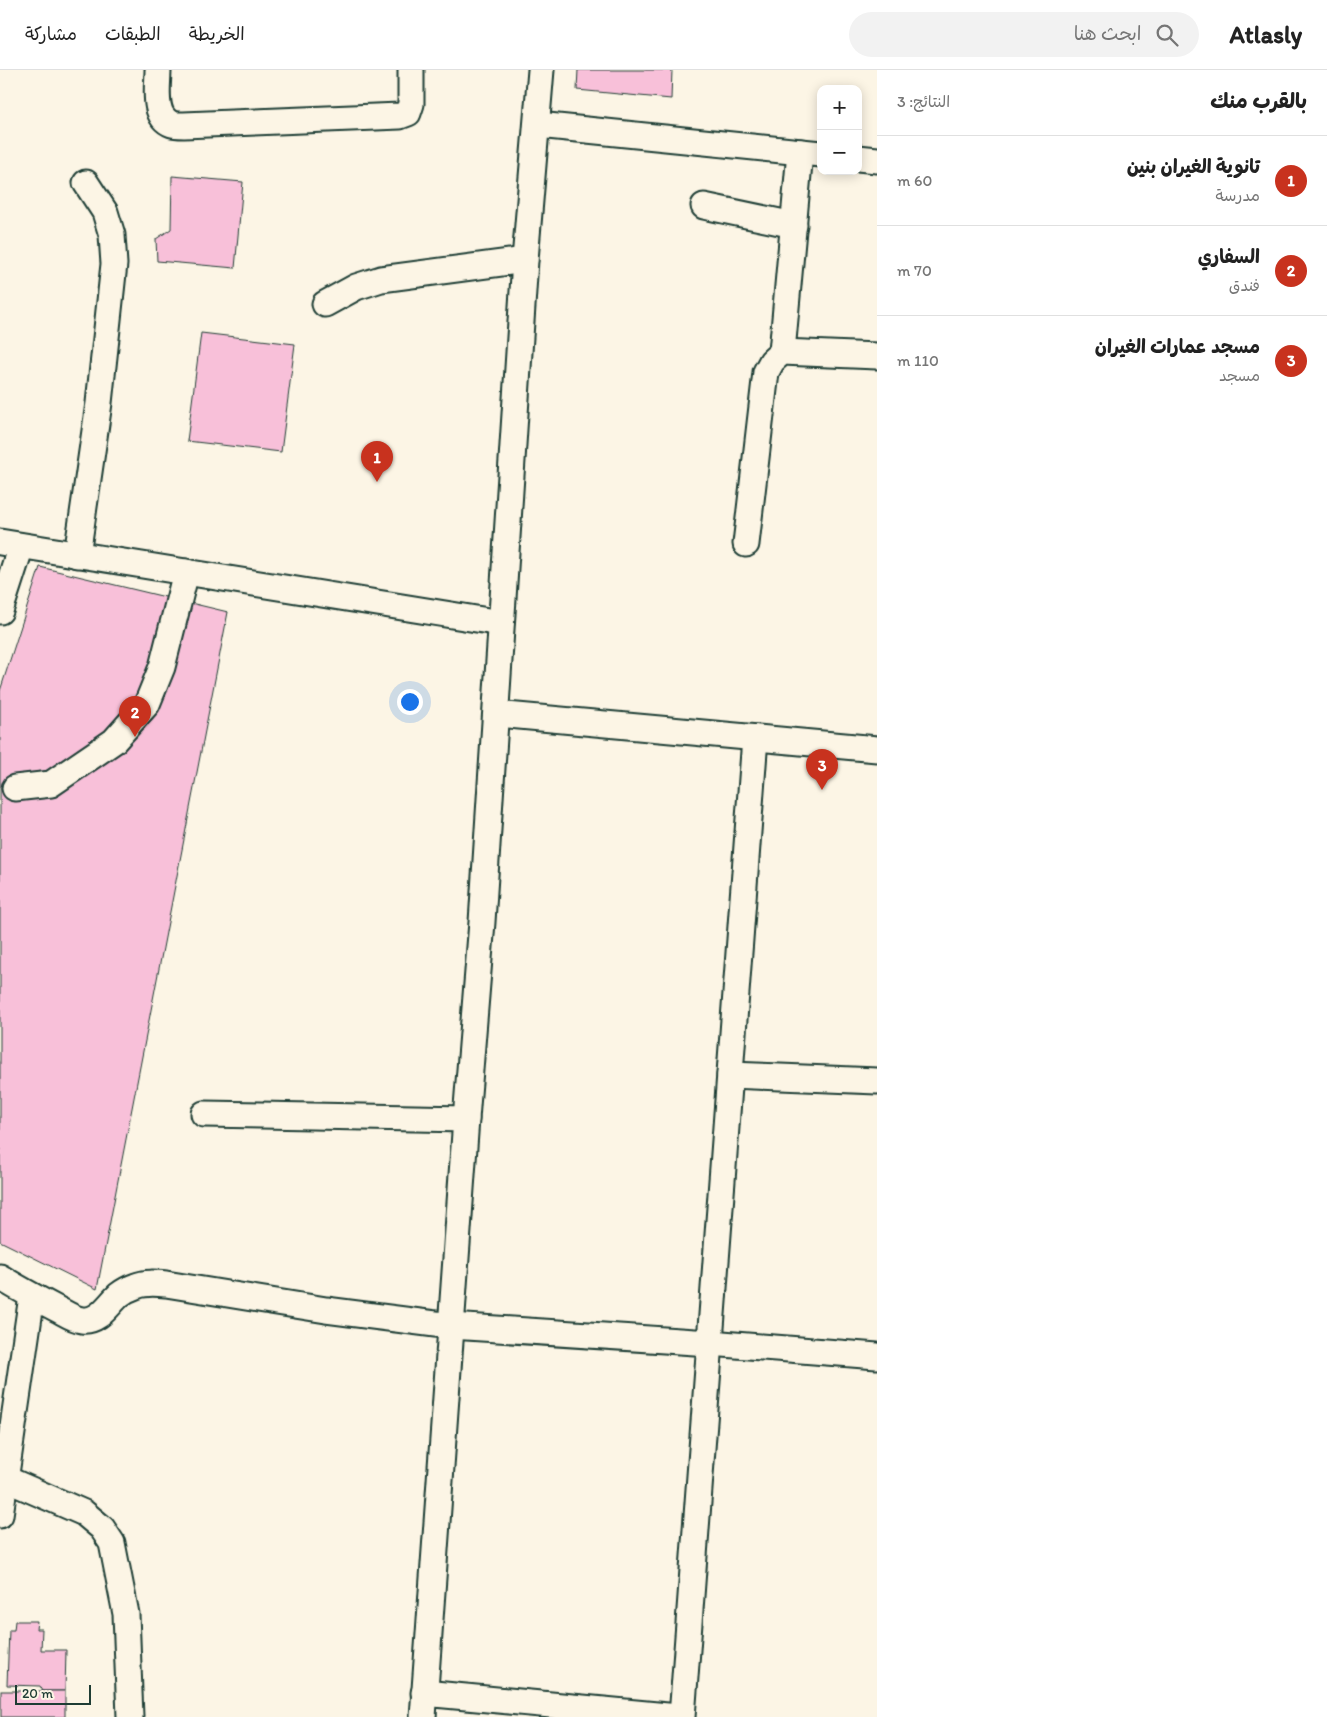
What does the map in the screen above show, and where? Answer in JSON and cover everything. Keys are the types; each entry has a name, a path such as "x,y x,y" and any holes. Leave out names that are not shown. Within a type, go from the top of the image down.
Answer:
{"street":[{"path":"158,70 159,112 164,119 172,124 184,125 400,116 408,113 411,104 411,70"},
{"path":"542,70 525,260 501,623 497,714 423,1705 678,1717"},
{"path":"538,125 811,153 794,225 782,352 772,361 766,372 746,544"},
{"path":"862,158 877,160"},
{"path":"77,555 99,403 114,264 112,236 105,212 86,183"},
{"path":"704,206 794,225"},
{"path":"325,304 356,287 381,279 525,260"},
{"path":"782,352 877,356"},
{"path":"0,612 10,544 501,623"},
{"path":"15,788 51,784 114,741 147,704 162,667 186,572"},
{"path":"497,714 877,750"},
{"path":"682,1717 755,738"},
{"path":"730,1075 877,1081"},
{"path":"204,1114 466,1119"},
{"path":"0,1277 74,1318 83,1320 91,1320 100,1316 128,1289 151,1283 326,1310 452,1326 877,1356"},
{"path":"0,1515 32,1296"},
{"path":"6,1479 84,1513 102,1528 112,1542 126,1614 130,1717"}],"building":[{"path":"578,70 672,70 671,99 577,90"},
{"path":"172,176 243,182 235,268 157,261 156,239 171,229"},
{"path":"201,333 295,344 281,452 187,441"},
{"path":"40,567 228,612 97,1289 0,1241 0,691"},
{"path":"15,1621 37,1621 36,1629 42,1629 41,1650 66,1650 65,1691 43,1691 40,1686 7,1685 9,1630 14,1630"},
{"path":"1,1691 65,1691 65,1717 1,1717"}],"place":[{"name":"تانوية الغيران بنين","path":"377,482"},
{"name":"السفاري","path":"135,737"},
{"name":"مسجد عمارات الغيران","path":"822,790"}]}
